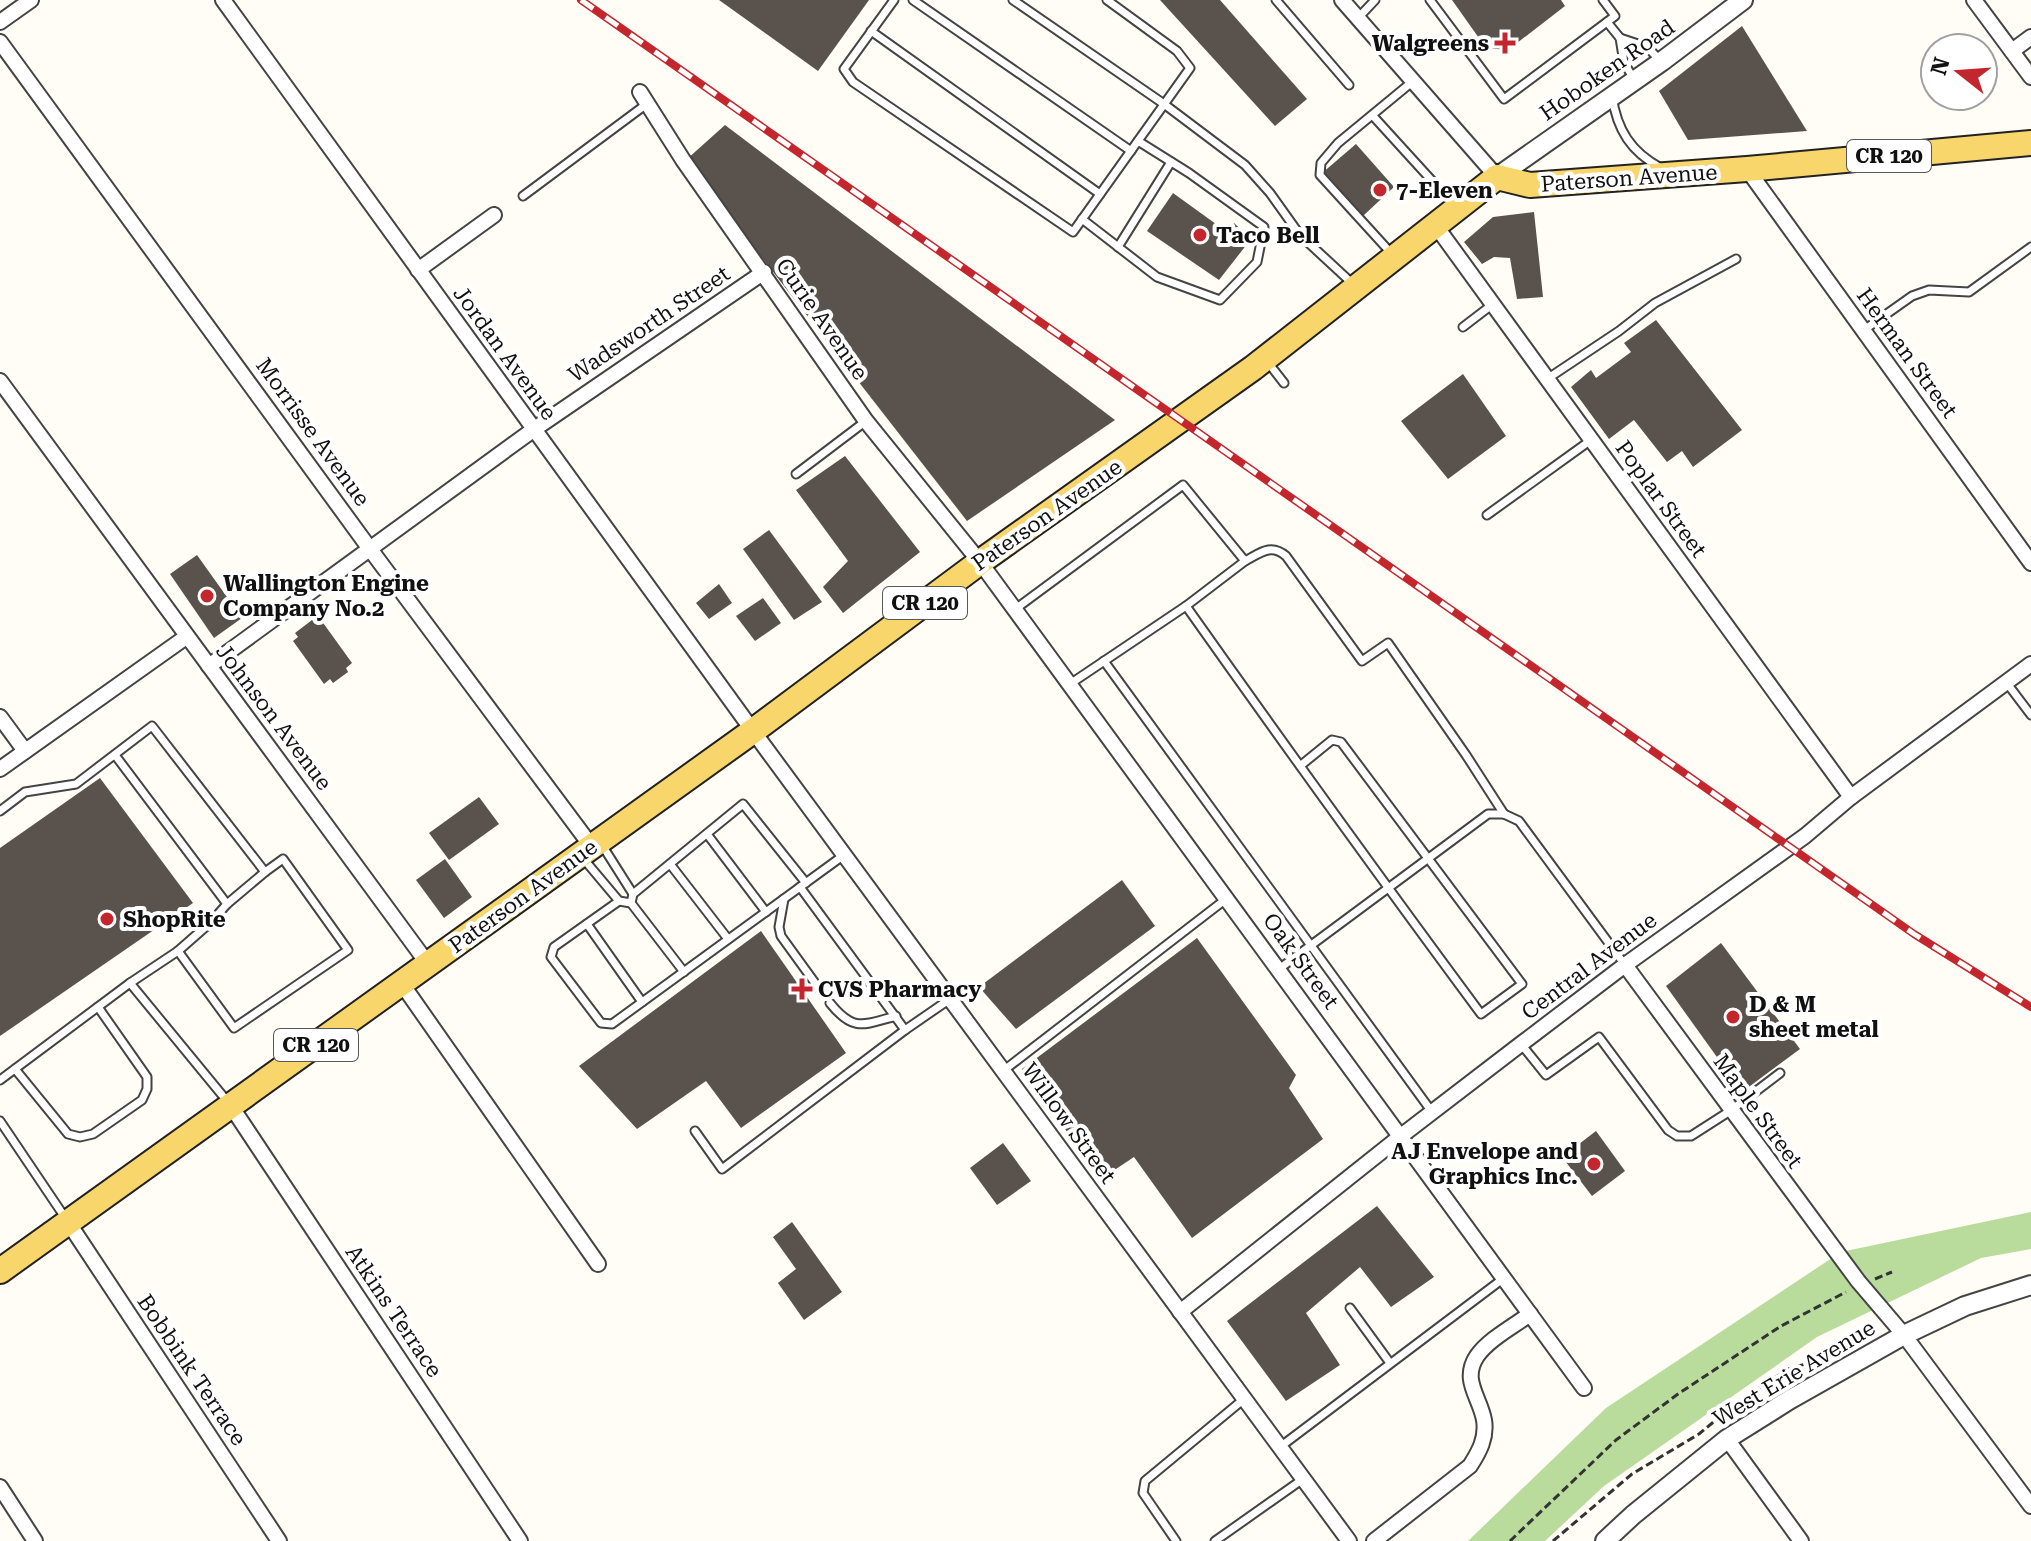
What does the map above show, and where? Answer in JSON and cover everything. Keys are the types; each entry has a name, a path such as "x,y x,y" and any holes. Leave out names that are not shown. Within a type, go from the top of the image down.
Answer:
{"main road":[{"name":"Paterson Avenue","path":"0,1271 591,848 980,562 1265,359 1497,177 1530,185 2031,143"}],"street":[{"path":"0,22 31,0"},
{"name":"Jordan Avenue","path":"223,0 753,731"},
{"path":"1342,0 1497,177"},
{"path":"1974,0 2031,77"},
{"name":"Hoboken Road","path":"1497,177 1661,62 1735,3"},
{"path":"2012,51 2031,37"},
{"name":"Morrisse Avenue","path":"0,42 591,848"},
{"name":"Curie Avenue","path":"644,98 683,160 866,421 980,562"},
{"name":"Herman Street","path":"1747,169 2031,563"},
{"path":"418,270 494,215"},
{"name":"Poplar Street","path":"1436,226 1851,797"},
{"name":"Wadsworth Street","path":"209,666 533,430 764,272"},
{"name":"Johnson Avenue","path":"0,381 428,964"},
{"name":"Oak Street","path":"980,562 1584,1388"},
{"path":"0,769 186,637"},
{"name":"Central Avenue","path":"1180,1312 1521,1044 1805,836 1851,797 2031,664"},
{"path":"0,717 25,751"},
{"name":"Willow Street","path":"753,731 1349,1541"},
{"name":"Maple Street","path":"1625,965 1835,1252 1904,1335 2031,1506"},
{"path":"402,984 598,1264"},
{"name":"Atkins Terrace","path":"231,1106 520,1541"},
{"name":"Bobbink Terrace","path":"68,1222 279,1541"},
{"name":"West Erie Avenue","path":"1605,1541 1727,1439 1904,1335 1965,1306 2031,1285"},
{"path":"1374,1541 1470,1466 1479,1453 1484,1421 1472,1390 1472,1366 1486,1346 1530,1314"},
{"path":"1727,1439 1801,1541"},
{"path":"0,1487 35,1541"}],"lane":[{"path":"894,0 844,69 853,82 1073,232 1190,68 1177,51 1107,0"},
{"path":"913,0 1131,151"},
{"path":"1013,0 1164,104 1245,165 1300,235 1356,287"},
{"path":"1276,0 1349,85"},
{"path":"1358,18 1375,0"},
{"path":"1430,0 1504,99 1615,16 1603,0"},
{"path":"1607,22 1620,38 1624,63 1635,81"},
{"path":"871,31 1100,194"},
{"path":"1620,38 1647,47 1661,62"},
{"path":"1395,257 1320,175 1321,163 1338,143 1414,80"},
{"path":"1612,96 1620,127 1631,147 1642,158 1673,175"},
{"path":"523,196 644,98"},
{"path":"1373,116 1458,209"},
{"path":"1082,219 1157,277 1220,300 1257,262 1264,227 1138,141"},
{"path":"1118,247 1171,162"},
{"path":"1863,331 1912,296 1929,290 1969,292 2031,247"},
{"path":"1547,379 1655,303 1736,259"},
{"path":"1463,327 1493,304"},
{"path":"1265,359 1284,383"},
{"path":"796,474 866,421"},
{"path":"1487,515 1591,440"},
{"path":"1014,610 1183,485 1245,561"},
{"path":"1070,684 1186,606 1245,561 1267,549 1279,550 1362,661 1388,643 1504,814"},
{"path":"1186,606 1300,766 1388,888 1481,1014 1522,984 1341,742 1332,740 1300,766"},
{"path":"1104,661 1432,1112"},
{"path":"2006,682 2031,715"},
{"path":"0,811 25,792 76,784 152,726 265,872"},
{"path":"115,755 227,904"},
{"path":"844,855 803,885 784,899 728,939 612,1024 601,1023 551,957 554,947 619,901 632,898 743,804 803,885 905,1030"},
{"path":"1279,969 1488,814 1504,814 1519,821 1625,965"},
{"path":"707,834 766,912"},
{"path":"591,848 632,898 684,972"},
{"path":"591,848 619,901"},
{"path":"0,1080 178,951 227,904 283,859 348,950 234,1028 178,951"},
{"path":"670,864 728,939"},
{"path":"1003,1071 1228,898"},
{"path":"784,899 779,927 781,936 823,994"},
{"path":"587,924 642,1002"},
{"path":"130,983 231,1106"},
{"path":"695,1131 722,1169 950,999"},
{"path":"830,1003 842,1018 861,1025 896,1016"},
{"path":"15,1069 68,1134 80,1137 93,1134 142,1100 147,1089 147,1077 98,1007"},
{"path":"1521,1044 1546,1075 1599,1037 1668,1130 1677,1136 1691,1136 1780,1073"},
{"path":"0,1121 68,1222"},
{"path":"1280,1447 1504,1278"},
{"path":"1350,1308 1390,1363"},
{"path":"1176,1541 1143,1493 1145,1481 1244,1399"},
{"path":"1215,1541 1303,1479"}],"path":[{"path":"1510,1541 1616,1440 1678,1394 1781,1326 1860,1284 1892,1272"}],"green space":[{"path":"2031,1212 2031,1249 1981,1258 1817,1337 1604,1486 1545,1541 1468,1541 1606,1408 1841,1252"}],"building":[{"path":"719,0 869,0 818,71"},
{"path":"1160,0 1220,0 1307,99 1275,126"},
{"path":"1452,0 1561,0 1565,6 1508,50 1486,48"},
{"path":"1742,26 1807,131 1688,140 1659,91"},
{"path":"725,125 1115,420 967,521 686,160"},
{"path":"1356,144 1394,187 1363,216 1321,174"},
{"name":"Taco Bell","path":"1173,193 1227,232 1234,223 1251,239 1219,280 1147,231"},
{"path":"1534,212 1543,297 1517,299 1510,258 1494,257 1482,264 1464,242 1493,217"},
{"path":"1656,320 1742,430 1693,467 1682,451 1667,462 1634,420 1609,439 1571,387 1591,370 1596,378 1631,352 1624,343"},
{"path":"1463,374 1506,436 1448,479 1401,421"},
{"path":"845,456 920,552 843,613 823,587 848,561 796,490"},
{"path":"769,530 822,602 794,620 743,549"},
{"path":"197,555 242,618 214,638 170,574"},
{"path":"719,584 732,603 709,619 696,603"},
{"path":"763,598 781,623 755,641 736,616"},
{"path":"312,620 315,624 321,620 352,663 346,668 348,672 333,683 330,679 324,684 293,641 298,637 295,633"},
{"path":"100,778 193,903 0,1036 0,848"},
{"path":"479,797 499,824 449,860 429,833"},
{"path":"445,859 472,897 444,918 416,880"},
{"path":"1122,880 1155,926 1016,1029 979,987"},
{"path":"761,931 846,1053 741,1128 706,1081 637,1129 579,1066"},
{"path":"1197,938 1296,1075 1289,1088 1323,1139 1192,1238 1134,1157 1101,1179 1022,1069"},
{"name":"D & M sheet metal","path":"1721,943 1800,1049 1742,1092 1666,986"},
{"name":"AJ Envelope and Graphics Inc.","path":"1596,1131 1625,1171 1592,1196 1562,1157"},
{"path":"1003,1143 1031,1181 997,1205 970,1168"},
{"path":"1377,1206 1434,1277 1391,1307 1360,1267 1306,1313 1340,1365 1286,1401 1227,1321"},
{"path":"792,1222 842,1292 804,1320 778,1283 796,1269 773,1237"}],"railway":[{"path":"581,0 1914,934 2031,1007"}],"place":[{"name":"Walgreens","path":"1505,43"},
{"name":"7-Eleven","path":"1380,190"},
{"name":"Taco Bell","path":"1200,235"},
{"name":"Wallington Engine Company No.2","path":"207,596"},
{"name":"ShopRite","path":"107,919"},
{"name":"CVS Pharmacy","path":"802,989"},
{"name":"D & M sheet metal","path":"1733,1017"},
{"name":"AJ Envelope and Graphics Inc.","path":"1594,1164"}]}
